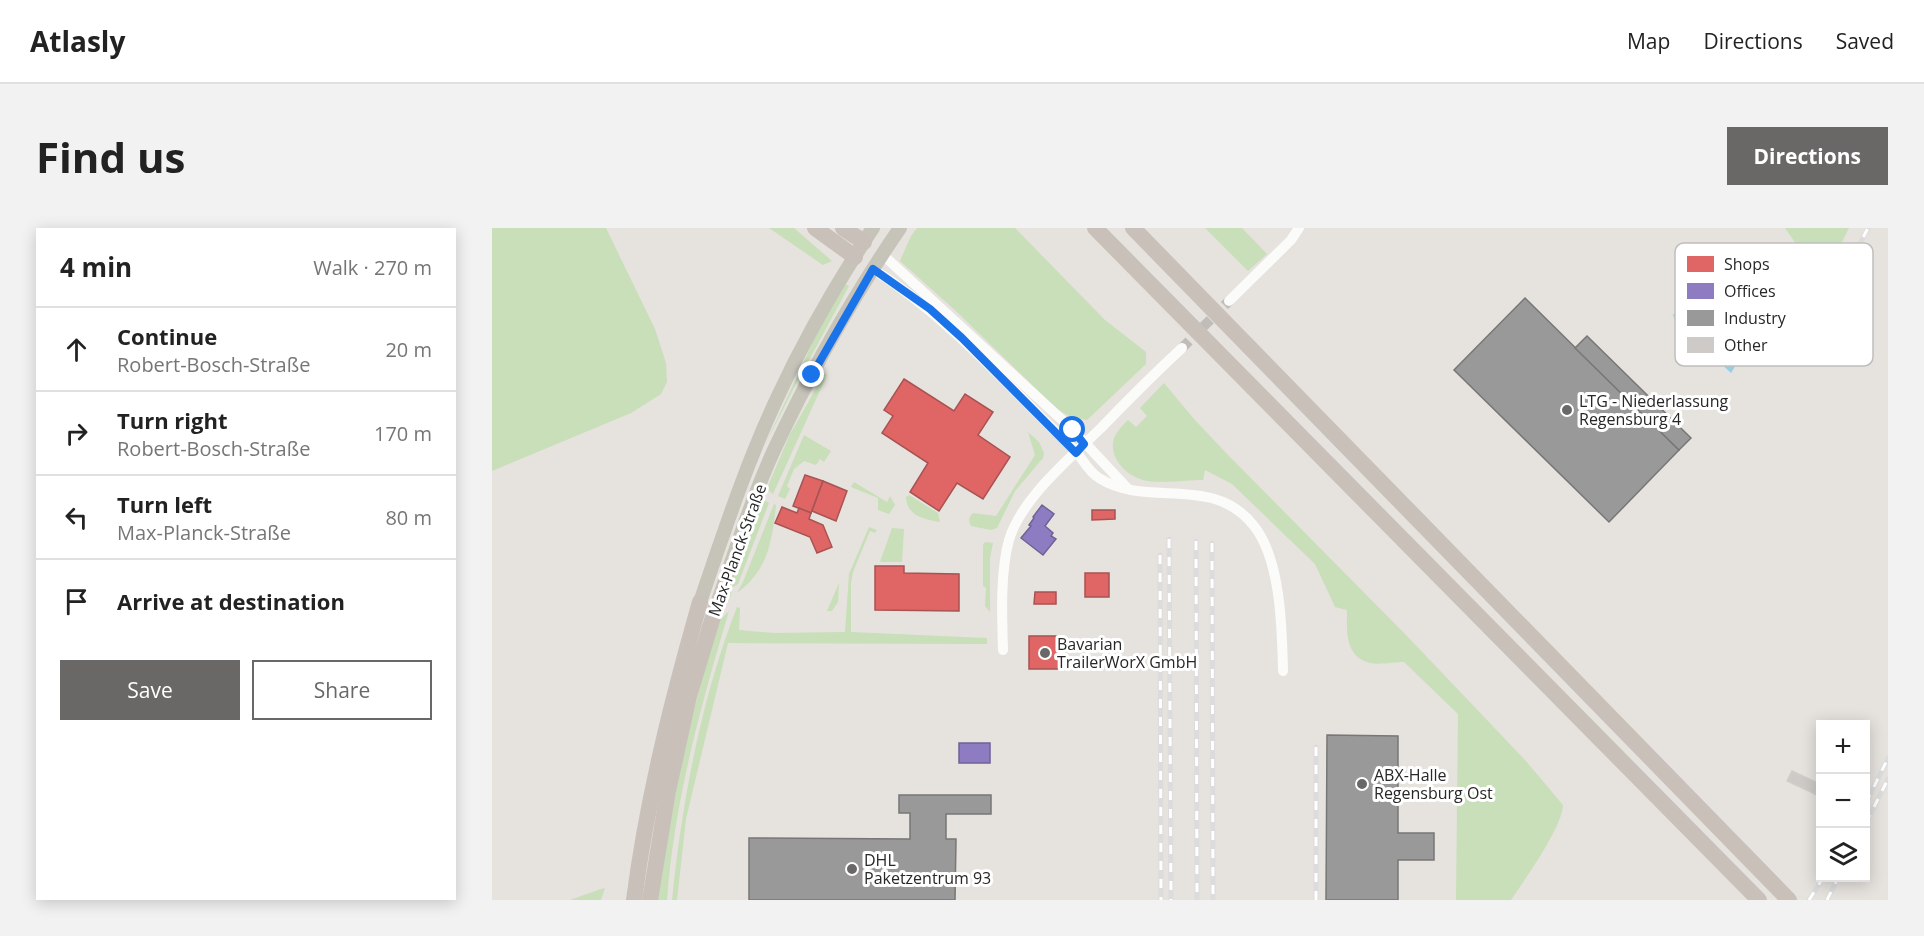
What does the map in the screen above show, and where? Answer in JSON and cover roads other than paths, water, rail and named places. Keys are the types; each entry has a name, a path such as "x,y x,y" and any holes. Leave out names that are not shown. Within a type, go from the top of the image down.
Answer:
{"highway":[{"path":"815,228 855,257"},
{"path":"843,228 869,235"},
{"path":"1095,228 1759,900"},
{"path":"1133,228 1789,900"},
{"name":"Max-Planck-Straße","path":"634,900 654,781 674,693 708,605"},
{"name":"Max-Planck-Straße","path":"650,900 668,791 708,605"}],"main road":[{"name":"Max-Planck-Straße","path":"708,605 774,450 832,339 900,228"},
{"name":"Max-Planck-Straße","path":"708,605 739,490 779,395 815,323 869,235"},
{"path":"869,235 882,254"},
{"path":"855,257 873,269"}],"street":[{"path":"1229,301 1291,240 1299,228"},
{"path":"882,254 1073,430 1096,476 1113,486 1143,492 1217,498 1236,509 1254,526 1263,542 1274,573 1282,633 1283,671"},
{"path":"873,269 930,309 1080,448"},
{"path":"1003,650 1004,567 1010,540 1019,517 1031,499 1080,448 1182,348"}],"water":[{"path":"1723,366 1735,366 1731,373"}],"tunnel":[{"path":"1182,348 1229,301"}],"railway":[{"path":"1860,243 1868,228"},
{"path":"1169,539 1171,900"},
{"path":"1196,541 1197,900"},
{"path":"1212,543 1213,900"},
{"path":"1160,555 1161,900"},
{"path":"1316,747 1316,900"},
{"path":"1870,795 1888,758"},
{"path":"1870,815 1888,779"},
{"path":"1809,900 1820,882"},
{"path":"1827,900 1836,882"}],"place":[{"name":"LTG - Niederlassung Regensburg 4","path":"1567,410"},
{"name":"Bavarian TrailerWorX GmbH","path":"1045,653"},
{"name":"ABX-Halle Regensburg Ost","path":"1362,784"},
{"name":"DHL Paketzentrum 93","path":"852,869"}]}
